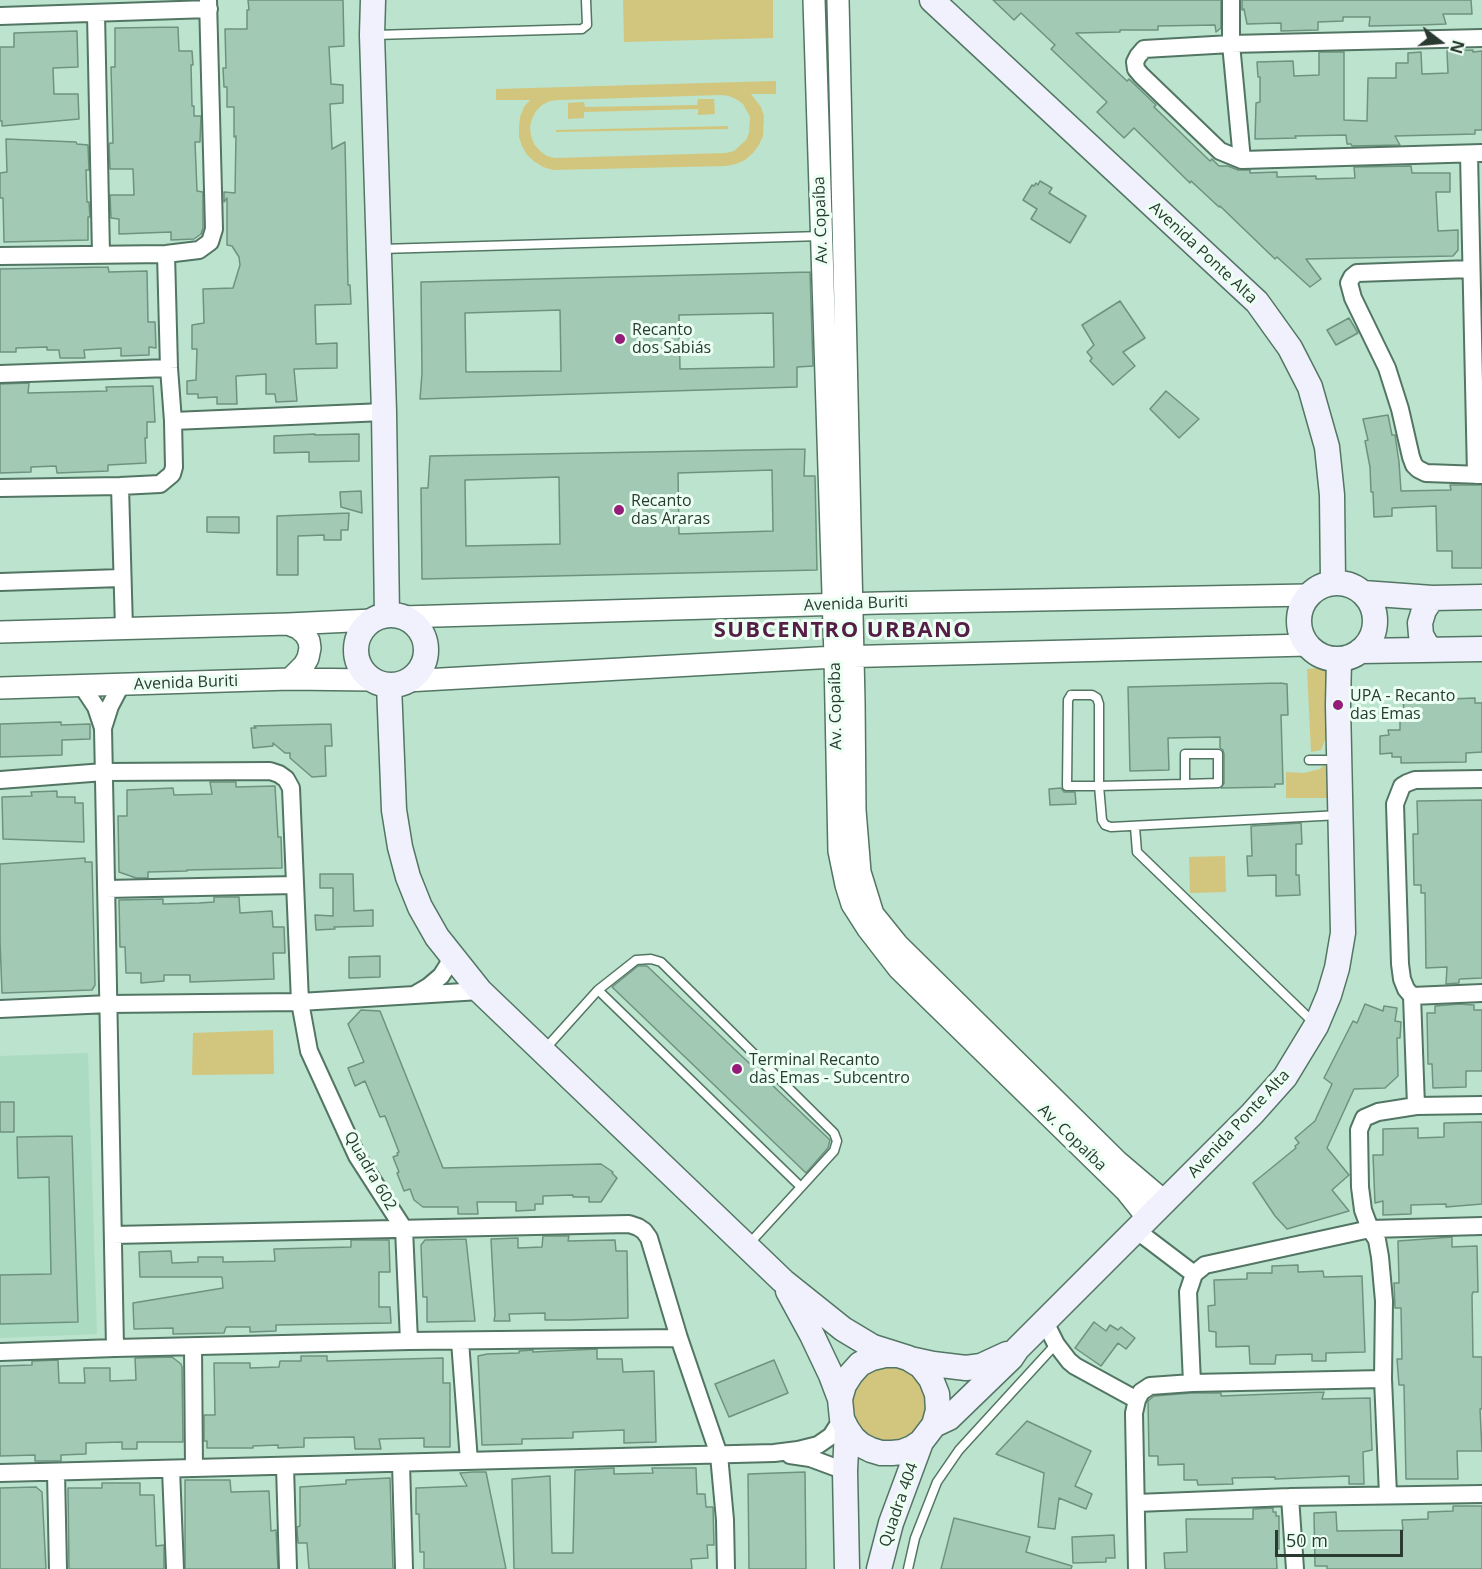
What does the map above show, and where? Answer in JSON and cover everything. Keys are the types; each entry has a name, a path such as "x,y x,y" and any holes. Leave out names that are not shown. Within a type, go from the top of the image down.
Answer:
{"main road":[{"path":"373,0 387,617"},
{"name":"Avenida Ponte Alta","path":"932,0 1257,302 1290,348 1310,387 1327,447 1332,495 1334,582"},
{"path":"1334,582 1346,583 1358,588 1367,596 1373,607 1375,620 1373,632 1367,644 1349,655"},
{"name":"Avenida Buriti","path":"1308,595 1321,585 1334,582"},
{"path":"1363,593 1432,598 1482,597"},
{"path":"1307,645 1302,639 1298,626 1298,614 1308,595"},
{"path":"1432,598 1424,610 1420,624 1421,634 1432,650"},
{"path":"387,617 413,622 421,631 426,654 416,674 389,682 365,673 356,655 356,645 364,627 387,617"},
{"name":"Avenida Buriti","path":"1307,645 1321,656 1482,649"},
{"name":"Avenida Ponte Alta","path":"927,1433 995,1391 1017,1350 1271,1094 1285,1077 1316,1026 1338,968 1343,933 1339,760 1349,655"},
{"path":"389,682 394,810 400,847 408,877 420,907 437,937 480,992 783,1281 843,1329 873,1347 921,1366 932,1379 937,1394 938,1410 927,1433 912,1448 892,1454 881,1453 861,1445 853,1438 843,1416 831,1375 783,1281"},
{"name":"Avenida Ponte Alta","path":"902,1357 966,1368 981,1366 1017,1350"},
{"path":"847,1569 844,1385 860,1364 872,1358 885,1355 902,1357"},
{"name":"Quadra 404","path":"879,1569 891,1523 927,1433"}],"street":[{"name":"Av. Copaíba","path":"814,0 821,236 844,657 860,872 873,914 898,945 1118,1162 1165,1202"},
{"name":"Av. Copaíba","path":"838,0 842,604"},
{"path":"1231,0 1231,44 1242,160"},
{"path":"0,16 96,14 209,5 214,229 210,242 199,250 166,254 0,256"},
{"path":"96,14 102,254"},
{"path":"1471,269 1357,273 1349,283 1353,298 1388,368 1414,465 1426,473 1479,475 1471,269 1476,154 1242,160 1220,151 1141,75 1136,69 1135,62 1144,49 1231,44 1482,38"},
{"path":"0,488 160,484 172,474 174,467 173,421 166,254"},
{"path":"0,374 170,368"},
{"path":"173,421 384,412"},
{"path":"120,486 124,629"},
{"path":"0,582 121,578"},
{"name":"Avenida Buriti","path":"0,633 288,624 387,617 842,604 1308,595"},
{"path":"288,624 305,634 310,648 304,665 290,679"},
{"name":"Avenida Buriti","path":"0,688 290,679 389,682 844,657 1307,645"},
{"name":"Av. Copaíba","path":"844,657 839,851 852,904 899,969 1125,1191 1142,1211 1141,1226"},
{"path":"103,728 121,685"},
{"path":"82,686 96,706 103,728 115,1348"},
{"name":"Quadra 602","path":"0,780 104,772 270,771 286,779 291,788 300,1002 309,1051 357,1156 404,1229 629,1224 644,1231 649,1238 679,1338 719,1455 725,1521 726,1569"},
{"path":"1416,1107 1412,996 1402,979 1400,964 1395,804 1402,786 1415,780 1482,779"},
{"path":"106,889 294,885"},
{"path":"415,994 441,976 448,965 451,953"},
{"path":"0,1009 300,1002 480,992"},
{"path":"1412,996 1482,993"},
{"path":"1388,1494 1380,1257 1377,1240 1363,1210 1360,1187 1359,1130 1364,1118 1378,1112 1416,1107 1482,1105"},
{"path":"1141,1226 1194,1274"},
{"path":"1192,1383 1188,1292 1194,1274 1205,1265 1370,1229 1482,1226"},
{"path":"113,1235 404,1229 409,1341"},
{"path":"1045,1322 1056,1344 1075,1366 1137,1400"},
{"path":"0,1352 409,1341 679,1338"},
{"path":"460,1341 469,1461"},
{"path":"193,1347 194,1468"},
{"path":"1137,1569 1134,1413 1141,1392 1150,1386 1192,1383 1383,1379"},
{"path":"0,1473 774,1453 818,1445 831,1436 843,1416"},
{"path":"774,1453 810,1458 845,1471"},
{"path":"401,1463 404,1569"},
{"path":"285,1466 288,1569"},
{"path":"171,1469 175,1569"},
{"path":"56,1472 58,1569"},
{"path":"1136,1503 1388,1494 1482,1494"},
{"path":"1290,1497 1294,1569"}],"lane":[{"path":"372,35 582,29 587,25 586,0"},
{"path":"379,249 821,236"},
{"path":"1185,784 1185,754 1218,754 1218,783 1185,784 1099,786 1067,786 1068,700 1071,695 1092,695 1097,698 1099,704 1099,786 1100,814 1106,825 1111,827 1135,826 1340,815"},
{"path":"1309,760 1339,760"},
{"path":"1135,826 1137,852 1316,1026"},
{"path":"543,1051 598,990 636,960 651,959 661,962 834,1133 837,1141 834,1151 747,1247"},
{"path":"598,990 801,1187"},
{"path":"908,1569 915,1539 937,1482 995,1391 1056,1344"}],"shaded area":[{"path":"623,0 773,0 773,38 624,42"},
{"path":"776,81 776,94 751,94 761,107 764,116 763,136 759,145 745,160 726,166 553,170 543,167 527,155 519,137 520,117 530,100 496,100 496,89","holes":["729,96 743,104 750,117 746,140 734,151 726,153 555,158 540,151 531,136 530,127 536,111 550,101"]},
{"path":"698,99 714,99 715,114 698,115 698,109 584,112 584,118 568,119 568,103 584,102 585,107 697,105"},
{"path":"728,126 728,129 556,132 556,130"},
{"path":"1327,667 1328,733 1321,750 1311,752 1307,669"},
{"path":"1324,765 1329,772 1329,798 1286,798 1286,772 1304,773 1320,769"},
{"path":"1225,856 1226,892 1190,893 1189,857"},
{"path":"273,1030 274,1074 192,1075 193,1033"},
{"path":"88,1053 97,1334 0,1338 0,1056"},
{"path":"903,1366 926,1387 927,1419 906,1441 875,1443 852,1421 851,1390 872,1367"}],"building":[{"path":"248,0 343,0 344,46 329,47 331,84 343,85 343,103 330,104 332,149 345,142 348,285 350,285 351,304 315,305 316,344 337,343 337,368 294,369 297,401 276,402 275,394 266,394 266,374 236,376 237,404 217,404 217,397 198,398 198,394 187,394 187,381 196,380 197,349 192,349 192,325 204,323 203,289 233,288 240,265 239,257 232,246 227,245 227,198 224,202 224,192 235,193 236,136 234,137 234,107 227,107 227,87 224,87 223,68 226,68 225,29 247,29"},
{"path":"993,0 1221,0 1221,28 1216,32 1215,25 1158,26 1158,30 1076,33 1127,81 1129,79 1156,105 1154,107 1210,161 1212,159 1219,166 1250,170 1250,173 1277,172 1277,177 1316,176 1316,179 1355,178 1354,167 1411,166 1412,173 1450,173 1450,192 1436,192 1438,231 1458,230 1458,250 1453,256 1306,259 1321,279 1310,287 1277,257 1275,259 1220,206 1191,181 1190,183 1134,128 1124,138 1097,112 1107,102 1051,49 1055,45 1021,13 1014,20"},
{"path":"1242,0 1471,0 1472,14 1443,14 1446,24 1421,25 1369,26 1370,17 1343,17 1343,21 1318,22 1318,30 1281,31 1281,23 1247,24 1244,9 1242,10"},
{"path":"178,27 179,51 192,51 192,106 194,106 194,116 201,116 200,142 195,142 197,191 203,192 203,228 201,234 194,239 171,240 171,232 119,234 119,219 111,218 110,195 134,195 133,169 110,169 109,145 113,143 111,67 115,67 115,28"},
{"path":"77,31 78,67 53,68 54,94 78,94 79,119 2,126 2,121 0,121 0,47 14,47 14,33"},
{"path":"1473,50 1473,52 1482,51 1482,130 1475,130 1475,134 1395,136 1400,145 1352,146 1347,144 1346,135 1255,139 1256,103 1260,102 1260,77 1258,77 1257,62 1293,61 1294,76 1319,75 1319,52 1344,52 1344,120 1367,121 1368,78 1396,78 1396,63 1408,63 1408,53 1421,52 1422,74 1448,73 1447,51"},
{"path":"6,139 76,142 88,145 89,170 86,170 90,217 88,217 88,240 4,242 0,173 7,172"},
{"path":"1040,181 1052,188 1049,193 1086,216 1070,243 1031,219 1037,209 1023,200 1032,185 1036,183 1038,185"},
{"path":"108,267 109,272 147,271 148,322 155,322 156,348 149,347 149,355 121,356 121,348 84,350 85,358 60,358 59,350 47,350 47,347 16,348 16,352 0,352 0,269"},
{"name":"Recanto dos Sabiás","path":"810,272 813,366 797,367 797,387 420,399 421,282","holes":["560,310 561,371 466,372 465,313","773,313 774,367 680,369 679,315"]},
{"path":"1120,301 1145,338 1123,352 1135,366 1113,385 1090,361 1092,358 1087,352 1094,345 1082,325"},
{"path":"1349,318 1358,333 1336,345 1327,330"},
{"path":"29,383 28,393 107,391 106,387 153,386 155,422 147,422 146,463 108,465 108,471 57,473 56,466 31,467 31,472 0,473 0,384"},
{"path":"1166,391 1199,419 1179,438 1150,409"},
{"path":"1388,415 1392,435 1395,435 1401,491 1451,490 1450,485 1482,485 1482,568 1452,568 1452,551 1437,551 1436,506 1392,508 1392,516 1374,517 1373,492 1371,492 1370,467 1365,441 1368,440 1363,419"},
{"path":"359,434 359,461 309,462 309,452 274,453 274,436"},
{"name":"Recanto das Araras","path":"805,449 804,476 815,476 817,570 422,579 421,488 428,488 430,456","holes":["772,470 773,531 679,534 678,473","559,477 560,544 466,546 465,480"]},
{"path":"361,491 362,513 341,507 340,492"},
{"path":"349,513 348,530 341,530 341,540 324,540 324,535 298,536 298,575 277,575 277,516"},
{"path":"207,517 239,517 239,533 207,532"},
{"path":"1287,684 1288,715 1281,715 1283,784 1275,784 1275,787 1221,788 1224,783 1224,754 1220,748 1220,737 1168,738 1169,770 1130,771 1128,687"},
{"path":"1451,692 1450,699 1475,698 1475,703 1482,703 1482,752 1466,753 1466,762 1401,763 1401,757 1392,757 1392,753 1380,754 1380,736 1389,735 1388,730 1400,730 1400,720 1404,719 1403,693"},
{"path":"61,722 61,725 90,724 90,739 62,740 62,755 0,757 0,724"},
{"path":"331,724 332,746 325,746 326,776 312,777 290,758 290,753 285,753 273,743 273,746 253,748 251,728 256,728 254,726"},
{"path":"210,782 236,782 236,787 275,786 282,868 148,872 148,878 136,878 119,872 118,816 127,816 127,790 173,788 174,795 212,794"},
{"path":"1061,788 1064,792 1075,792 1076,804 1050,805 1049,789"},
{"path":"57,791 57,797 75,797 75,803 83,803 84,842 3,839 2,797 32,796 31,792"},
{"path":"1482,800 1482,978 1460,979 1459,983 1446,984 1447,967 1426,968 1425,893 1421,893 1421,885 1414,885 1413,834 1418,834 1417,801"},
{"path":"1301,823 1302,844 1296,844 1296,875 1299,875 1300,895 1276,896 1276,875 1248,876 1247,856 1252,856 1251,826"},
{"path":"85,858 85,862 92,862 95,985 92,990 2,993 0,864"},
{"path":"320,874 353,874 354,911 373,910 373,926 316,930 315,915 333,916 333,888 320,888"},
{"path":"214,897 239,897 240,913 272,911 273,927 284,927 285,953 273,953 274,979 190,982 190,975 164,975 164,981 141,983 141,973 126,973 125,947 120,947 119,900 163,899 163,904 199,903 214,902"},
{"path":"380,956 380,977 349,978 349,957"},
{"path":"638,966 647,966 830,1140 828,1148 806,1173 612,987"},
{"path":"1365,1004 1383,1011 1384,1006 1397,1008 1395,1021 1401,1022 1400,1038 1397,1038 1398,1076 1385,1088 1354,1089 1327,1148 1349,1175 1332,1190 1349,1211 1287,1229 1275,1216 1253,1183 1296,1148 1295,1146 1299,1143 1295,1138 1315,1121 1332,1084 1324,1078 1353,1021 1357,1023"},
{"path":"1474,1005 1474,1010 1482,1010 1482,1071 1466,1071 1466,1087 1433,1088 1432,1064 1428,1064 1427,1013 1435,1013 1435,1006"},
{"path":"361,1010 380,1011 443,1168 601,1164 613,1172 617,1178 601,1202 589,1202 589,1197 573,1197 573,1195 543,1196 543,1204 535,1204 535,1210 516,1211 516,1202 477,1202 478,1214 458,1214 458,1207 423,1207 414,1200 410,1189 404,1191 397,1173 399,1172 393,1157 399,1152 385,1116 380,1117 365,1081 355,1086 348,1068 364,1062 348,1024"},
{"path":"0,1102 14,1102 14,1132 0,1132"},
{"path":"1482,1122 1482,1204 1446,1207 1446,1204 1411,1205 1411,1214 1383,1215 1383,1201 1375,1203 1373,1155 1383,1155 1383,1129 1418,1128 1418,1138 1444,1137 1444,1123"},
{"path":"72,1136 78,1322 0,1324 0,1275 51,1274 49,1177 18,1178 17,1137"},
{"path":"543,1236 569,1236 568,1241 615,1240 616,1251 627,1251 628,1318 545,1320 545,1313 509,1314 510,1321 494,1321 491,1239 518,1238 518,1248 542,1247"},
{"path":"1452,1237 1452,1247 1477,1246 1478,1292 1473,1292 1472,1295 1473,1357 1482,1357 1482,1409 1480,1409 1482,1451 1457,1451 1458,1479 1406,1479 1404,1385 1399,1385 1397,1359 1402,1359 1401,1308 1395,1308 1394,1283 1399,1283 1398,1241"},
{"path":"466,1239 475,1321 427,1322 427,1297 423,1297 421,1245 425,1240"},
{"path":"351,1240 389,1240 390,1272 379,1272 379,1307 390,1307 391,1323 276,1325 276,1331 250,1332 250,1327 226,1327 224,1333 173,1334 173,1328 134,1329 133,1303 223,1288 222,1277 140,1277 139,1252 171,1251 172,1263 198,1262 198,1257 223,1257 223,1262 275,1261 274,1249 351,1247"},
{"path":"1298,1265 1298,1272 1323,1271 1324,1277 1362,1276 1365,1352 1326,1353 1326,1361 1312,1361 1312,1354 1276,1355 1275,1364 1250,1364 1249,1346 1216,1347 1216,1332 1209,1331 1208,1306 1215,1305 1214,1280 1247,1279 1247,1273 1272,1273 1272,1266"},
{"path":"1094,1322 1106,1331 1110,1325 1118,1330 1121,1327 1135,1338 1126,1349 1118,1343 1101,1366 1075,1348"},
{"path":"597,1349 597,1359 622,1359 623,1372 654,1371 656,1442 624,1443 624,1430 573,1432 573,1438 522,1439 522,1444 482,1445 478,1356 533,1350 533,1352"},
{"path":"301,1356 327,1356 327,1361 443,1358 443,1383 450,1383 450,1447 424,1447 424,1438 379,1439 381,1449 355,1449 354,1437 304,1438 304,1447 278,1448 278,1445 253,1446 253,1448 207,1448 207,1441 204,1441 204,1415 215,1415 214,1363 250,1363 250,1368 279,1367 280,1361 301,1361"},
{"path":"172,1357 182,1367 183,1442 137,1442 137,1449 122,1449 122,1442 86,1443 86,1454 61,1455 61,1461 35,1461 35,1455 0,1456 0,1366 32,1365 32,1361 58,1360 59,1383 85,1383 84,1368 110,1368 110,1381 136,1380 135,1358"},
{"path":"774,1360 788,1393 729,1417 715,1384"},
{"path":"1324,1392 1322,1399 1370,1398 1372,1450 1363,1452 1364,1484 1349,1484 1349,1476 1232,1478 1233,1484 1198,1485 1197,1480 1184,1480 1184,1464 1158,1465 1158,1456 1149,1456 1148,1401 1154,1396 1192,1393 1221,1393 1221,1396"},
{"path":"1027,1421 1091,1451 1075,1486 1092,1494 1086,1509 1059,1498 1055,1529 1038,1527 1044,1473 996,1454"},
{"path":"614,1468 614,1474 653,1473 652,1468 696,1468 697,1494 705,1494 706,1507 713,1507 714,1545 707,1545 708,1558 691,1559 692,1569 514,1569 512,1479 550,1476 552,1553 573,1553 575,1470"},
{"path":"486,1472 506,1569 424,1569 424,1552 420,1552 419,1514 416,1514 416,1488 467,1486 460,1473"},
{"path":"805,1472 806,1569 749,1569 748,1474"},
{"path":"390,1478 393,1569 309,1569 307,1543 298,1543 300,1487 346,1484 346,1480"},
{"path":"185,1480 230,1480 231,1492 269,1491 271,1531 276,1530 278,1569 185,1569"},
{"path":"102,1483 140,1483 140,1495 154,1495 156,1546 164,1545 164,1569 69,1569 68,1488 102,1488"},
{"path":"36,1487 42,1492 46,1569 0,1569 0,1488"},
{"path":"1453,1506 1482,1506 1482,1569 1327,1569 1327,1566 1315,1566 1314,1513 1336,1512 1337,1531 1403,1530 1402,1520 1428,1519 1428,1512 1453,1511"},
{"path":"1273,1508 1276,1516 1279,1516 1277,1569 1165,1569 1164,1553 1187,1552 1186,1519 1253,1519 1253,1509"},
{"path":"954,1518 1030,1537 1026,1552 1072,1566 1071,1569 941,1569"},
{"path":"1114,1535 1115,1558 1106,1558 1106,1562 1073,1563 1072,1537"}],"place":[{"name":"Recanto dos Sabiás","path":"620,339"},
{"name":"Recanto das Araras","path":"619,510"},
{"name":"UPA - Recanto das Emas","path":"1338,705"},
{"name":"Terminal Recanto das Emas - Subcentro","path":"737,1069"}],"district":[{"name":"SUBCENTRO URBANO","path":"843,631"}]}
